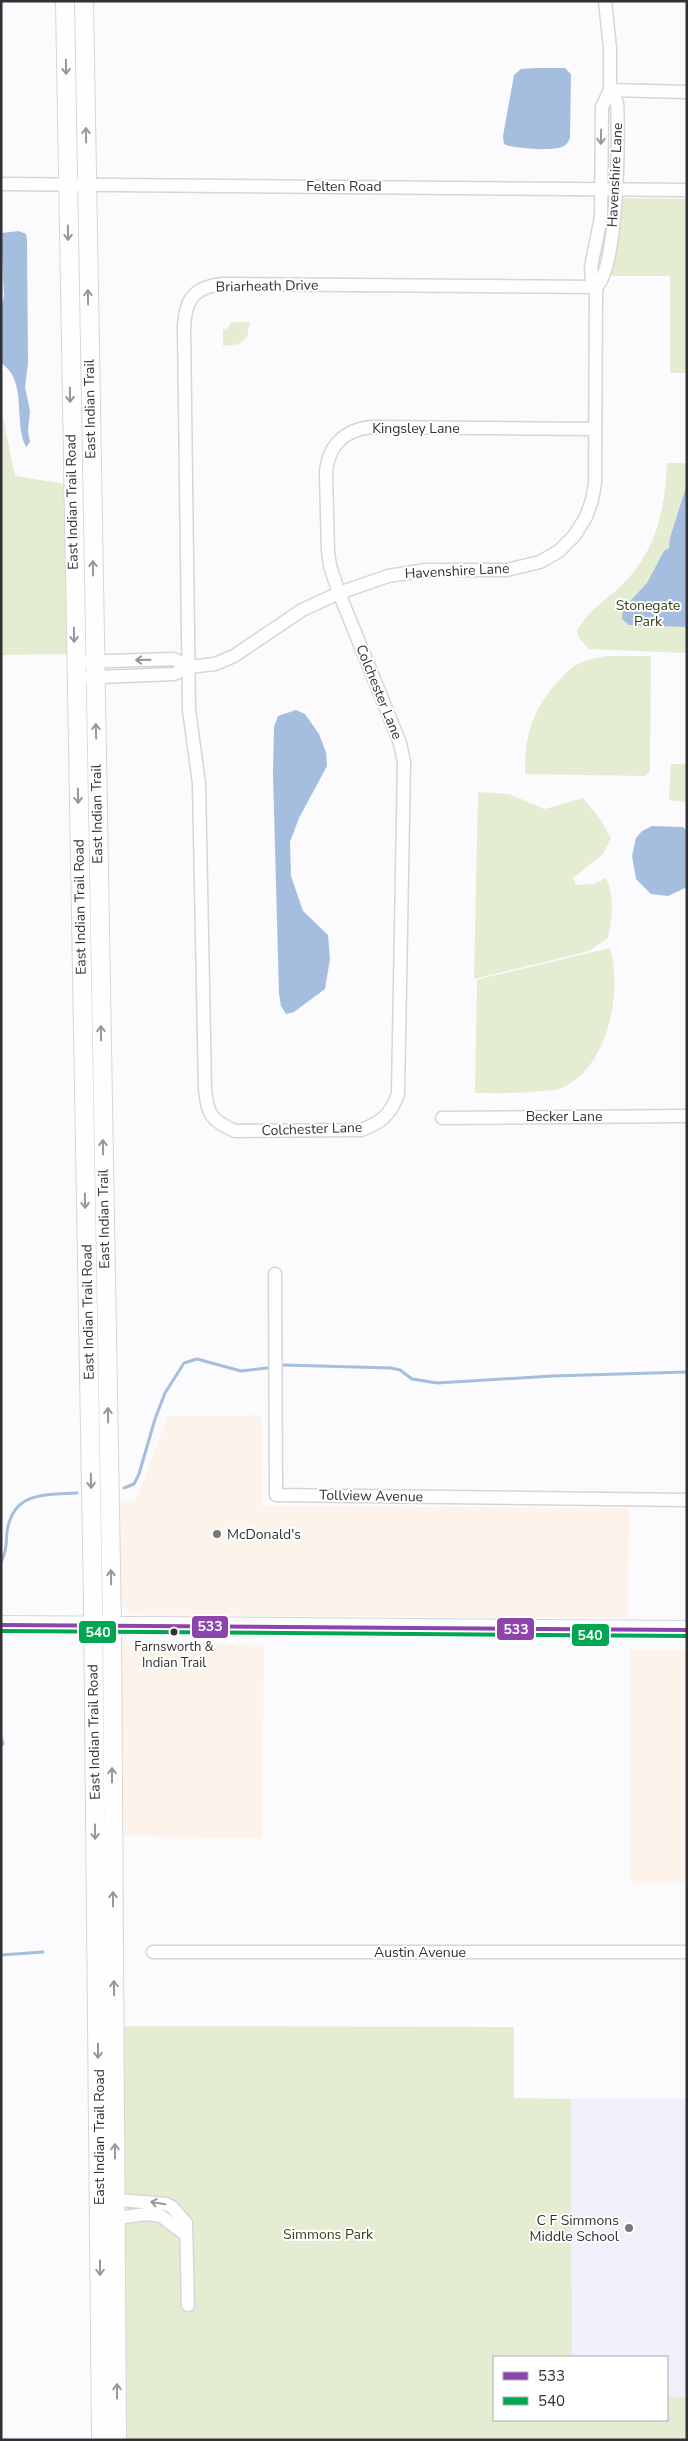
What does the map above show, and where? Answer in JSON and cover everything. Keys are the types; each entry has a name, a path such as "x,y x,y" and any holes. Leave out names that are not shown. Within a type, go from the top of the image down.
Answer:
{"main road":[{"path":"65,1 67,184"},
{"name":"East Indian Trail","path":"84,1 112,1626"},
{"name":"East Indian Trail Road","path":"67,184 93,1626 108,2199"},
{"path":"83,1082 102,1082"},
{"path":"1,1625 687,1630"},
{"name":"East Indian Trail Road","path":"101,2440 108,2219 112,1626"},
{"name":"East Indian Trail Road","path":"108,2219 117,2440"}],"street":[{"name":"Havenshire Lane","path":"75,670 95,669 174,674 189,667 215,664 234,656 290,617 339,593 398,574 426,570 508,570 540,562 574,536 586,517 595,483 596,287 592,281 591,267 599,228 602,107 610,90 610,48 605,1"},
{"name":"Havenshire Lane","path":"596,287 604,280 614,223 617,188 617,102 610,90"},
{"path":"610,90 687,92"},
{"name":"Felten Road","path":"1,184 687,190"},
{"name":"Briarheath Drive","path":"189,667 184,328 185,312 194,294 211,286 223,284 596,287"},
{"name":"Kingsley Lane","path":"339,593 328,552 326,473 332,448 339,439 351,432 371,427 595,429"},
{"name":"Colchester Lane","path":"189,667 189,710 199,783 205,1090 211,1118 235,1131 361,1130 376,1124 393,1108 398,1094 404,762 400,743 339,593"},
{"name":"Becker Lane","path":"442,1118 687,1116"},
{"name":"Tollview Avenue","path":"275,1274 276,1495 687,1500"},
{"name":"Austin Avenue","path":"153,1952 687,1952"},
{"path":"108,2199 157,2202 172,2207 186,2223 188,2305"},
{"path":"108,2219 147,2214 161,2216 186,2235"}],"shaded area":[{"path":"261,1415 262,1506 629,1508 628,1618 130,1615 118,1599 117,1505 137,1498 168,1416"},
{"path":"122,1640 264,1645 262,1838 122,1836"},
{"path":"630,1650 687,1650 687,1883 630,1883"},
{"name":"C F Simmons Middle School","path":"571,2099 687,2099 687,2397 668,2397 668,2356 572,2356"}],"green space":[{"path":"621,198 687,199 687,373 670,373 670,276 609,276 618,234"},
{"path":"78,299 83,345 87,590 85,590 78,516"},
{"path":"231,322 250,322 247,337 239,344 223,346 223,330 228,328"},
{"path":"1,407 15,476 66,484 69,654 1,655"},
{"name":"Stonegate Park","path":"667,463 687,463 687,653 589,649 579,638 577,631 591,613 632,574 642,560 650,545 661,514"},
{"path":"607,656 651,656 650,771 645,776 525,774 526,749 530,728 538,709 552,688 574,666"},
{"path":"85,752 91,822 94,1063 92,1063"},
{"path":"671,764 687,764 687,802 669,800"},
{"path":"478,792 509,794 545,809 583,798 601,820 611,839 603,854 573,878 576,885 593,884 606,878 612,900 608,938 589,951 474,979"},
{"path":"610,948 614,966 614,986 608,1028 600,1048 589,1066 576,1080 557,1090 475,1093 477,982 479,979"},
{"path":"93,1099 95,1100 102,1465 95,1401"},
{"name":"Simmons Park","path":"121,2026 514,2027 514,2098 571,2099 572,2356 493,2356 493,2421 668,2421 668,2397 687,2397 687,2440 122,2440"}],"water":[{"path":"565,68 571,74 570,138 562,147 533,149 504,144 503,136 514,75 521,69"},
{"path":"19,231 26,234 27,239 28,363 25,387 30,411 28,431 30,442 26,447 20,426 17,390 9,370 1,363 1,308 4,296 1,233"},
{"path":"687,484 687,627 629,625 622,619 623,609 647,583 664,551 669,548 670,538"},
{"path":"296,710 305,714 319,734 326,752 327,766 299,818 290,842 291,876 303,911 328,935 330,959 325,989 294,1012 286,1014 281,1006 279,994 273,774 274,727 278,716"},
{"path":"652,826 683,827 687,831 687,887 668,896 651,894 636,879 632,856 636,838 642,831"}],"waterway":[{"path":"124,1488 134,1484 139,1474 155,1419 165,1393 184,1363 197,1359 241,1371 267,1368"},
{"path":"283,1365 391,1368 400,1370 412,1379 437,1383 552,1376 687,1372"},
{"path":"1,1562 10,1519 23,1502 42,1495 77,1493"},
{"path":"1,1737 3,1744 1,1746"},
{"path":"1,1955 43,1952"}],"transit line":[{"name":"533","path":"1,1625 687,1630"},
{"name":"540","path":"1,1631 687,1636"}],"place":[{"name":"McDonald's","path":"217,1534"},
{"name":"Farnsworth & Indian Trail","path":"174,1632"},
{"name":"C F Simmons Middle School","path":"629,2228"}]}
